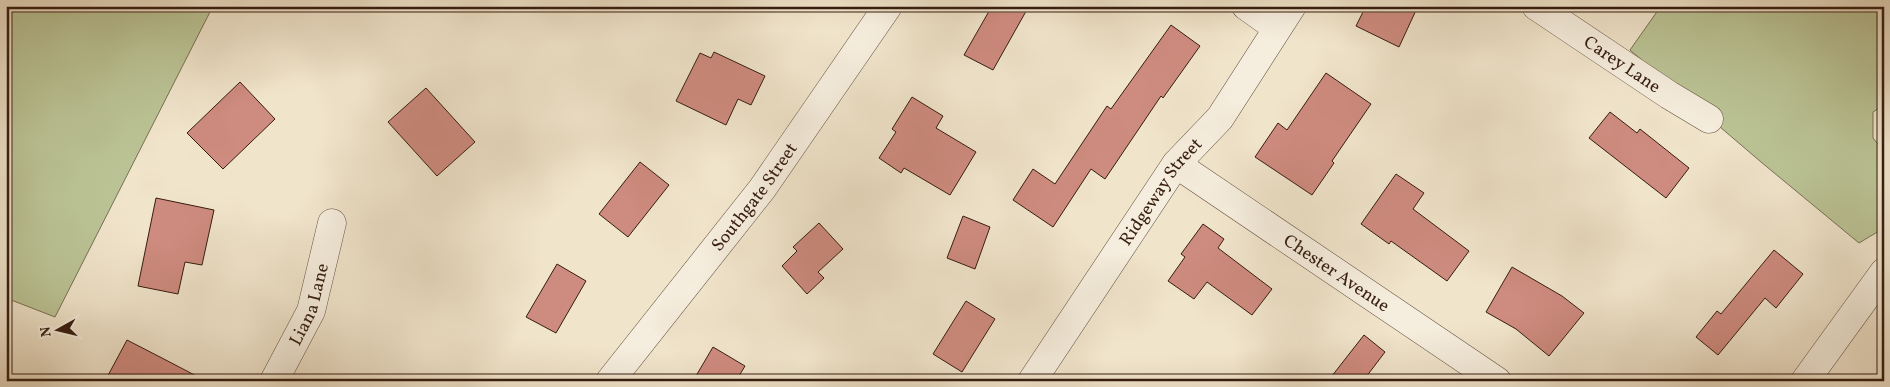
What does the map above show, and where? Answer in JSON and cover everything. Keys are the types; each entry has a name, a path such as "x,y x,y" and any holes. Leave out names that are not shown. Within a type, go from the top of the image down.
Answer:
{"street":[{"name":"Southgate Street","path":"610,381 762,189 888,6"},
{"path":"1246,6 1277,28"},
{"name":"Ridgeway Street","path":"1032,381 1176,164 1220,118 1292,6"},
{"name":"Carey Lane","path":"1536,6 1669,95 1709,119"},
{"name":"Chester Avenue","path":"1176,164 1497,381"},
{"name":"Liana Lane","path":"274,381 312,311 332,223"},
{"path":"1805,381 1884,272"}],"green space":[{"path":"6,6 213,6 55,317 6,298"},
{"path":"1661,6 1884,6 1884,105 1873,112 1873,138 1884,151 1884,228 1859,243 1630,50"}],"building":[{"path":"992,6 1029,6 993,70 964,55"},
{"path":"1366,6 1418,6 1399,47 1356,26"},
{"path":"1171,25 1200,46 1163,98 1161,96 1105,179 1091,169 1053,227 1013,200 1033,169 1055,184 1107,106 1111,109"},
{"path":"714,52 765,76 751,105 738,99 726,125 676,101 700,53 711,58"},
{"path":"1326,73 1371,104 1332,161 1334,163 1312,195 1255,157 1278,123 1287,130"},
{"path":"240,82 275,119 223,169 187,133"},
{"path":"426,88 475,142 437,176 388,122"},
{"path":"912,97 943,116 936,128 976,152 950,195 904,168 901,173 879,158 896,132 892,129"},
{"path":"1610,112 1637,133 1640,129 1689,168 1666,198 1589,138"},
{"path":"640,162 669,185 628,237 599,214"},
{"path":"1396,174 1424,193 1413,209 1469,251 1447,281 1391,241 1389,244 1361,224"},
{"path":"156,198 214,210 202,265 185,262 178,294 138,286"},
{"path":"963,216 990,227 975,269 947,258"},
{"path":"819,223 843,249 818,272 824,278 807,294 782,266 797,251 793,247"},
{"path":"1203,224 1224,239 1218,248 1272,289 1252,315 1207,282 1194,299 1168,281 1185,257 1181,254"},
{"path":"1774,250 1803,274 1776,308 1765,298 1718,355 1696,337 1717,311 1721,314"},
{"path":"557,264 586,281 556,333 526,317"},
{"path":"1512,267 1562,296 1584,313 1549,356 1516,329 1486,312"},
{"path":"966,301 995,319 962,372 933,354"},
{"path":"1364,335 1385,352 1363,381 1328,381"},
{"path":"127,340 160,357 206,381 105,381"},
{"path":"713,347 745,366 736,381 693,381"}]}
